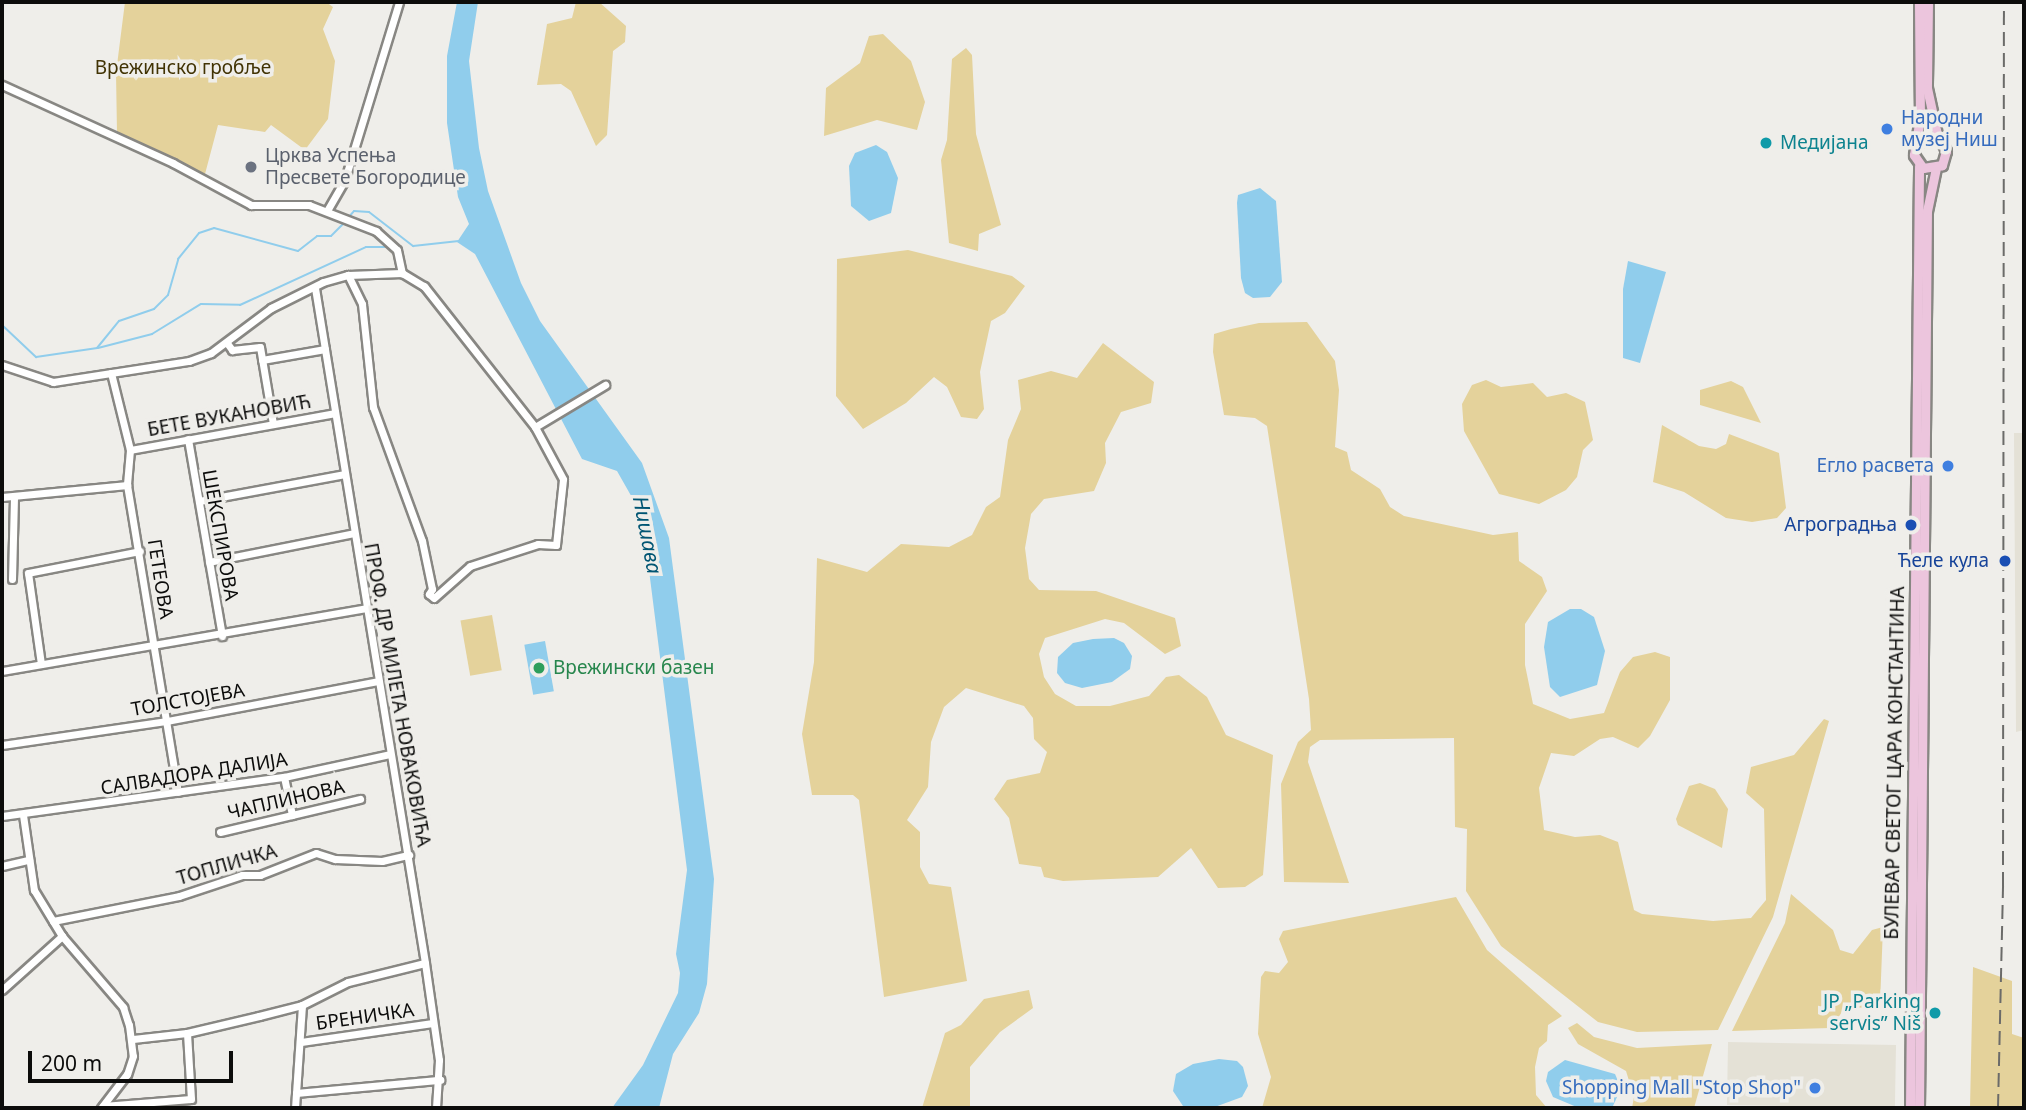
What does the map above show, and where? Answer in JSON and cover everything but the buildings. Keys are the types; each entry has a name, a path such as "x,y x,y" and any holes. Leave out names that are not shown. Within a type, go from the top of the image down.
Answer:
{"main road":[{"path":"1919,2 1917,143 1914,155 1919,166 1936,168 1946,156 1938,139 1927,89 1928,2"},
{"path":"1917,143 1925,138 1938,139"},
{"name":"БУЛЕВАР СВЕТОГ ЦАРА КОНСТАНТИНА","path":"1910,1108 1919,166"},
{"name":"БУЛЕВАР СВЕТОГ ЦАРА КОНСТАНТИНА","path":"1919,1108 1927,211 1936,168"}],"street":[{"path":"328,209 345,180 399,2"},
{"path":"2,85 173,163 251,205 328,209 376,231 393,246 402,273"},
{"path":"2,365 53,382 189,361 227,343 271,308 315,288 348,275 402,273 417,279 431,294 535,427 563,478 556,545 538,544 470,566 438,597 429,594 432,589 422,541 373,407 362,304 348,275"},
{"name":"ПРОФ. ДР МИЛЕТА НОВАКОВИЋА","path":"315,288 425,963 440,1080 436,1108"},
{"path":"227,343 232,351 260,347 273,424"},
{"path":"262,360 325,349"},
{"name":"ГЕТЕОВА","path":"111,373 130,450 127,485 178,792"},
{"path":"535,427 605,385"},
{"name":"БЕТЕ ВУКАНОВИЋ","path":"130,450 335,413"},
{"name":"ШЕКСПИРОВА","path":"188,439 222,636"},
{"path":"199,501 344,474"},
{"path":"2,497 127,485"},
{"path":"12,579 14,496"},
{"path":"209,562 354,533"},
{"path":"41,664 28,573 140,551"},
{"path":"2,671 222,636 366,608"},
{"name":"ТОЛСТОЈЕВА","path":"2,745 167,721 378,681"},
{"name":"САЛВАДОРА ДАЛИЈА","path":"2,816 284,777 390,754"},
{"path":"284,777 292,815"},
{"name":"ЧАПЛИНОВА","path":"220,832 360,799"},
{"path":"23,815 34,890 62,936 123,1007 133,1039 127,1074 102,1107"},
{"name":"ТОПЛИЧКА","path":"53,921 178,896 242,875 260,875 316,853 335,859 382,861 408,855"},
{"path":"2,866 29,860"},
{"path":"2,990 62,936"},
{"path":"133,1039 187,1033 302,1004 348,982 425,963"},
{"path":"295,1108 302,1004"},
{"name":"БРЕНИЧКА","path":"301,1042 433,1023"},
{"path":"102,1107 191,1099 187,1033"},
{"path":"296,1093 440,1080"}],"shaded area":[{"path":"2014,433 2024,433 2024,730 2016,732"},
{"path":"1728,1042 1896,1045 1895,1108 1727,1105"}],"green space":[{"name":"Врежинско гробље","path":"125,2 326,2 333,7 323,29 335,61 328,119 305,150 271,125 265,132 218,125 205,174 117,133 116,73"},
{"path":"576,2 599,2 626,26 625,42 613,51 607,135 596,146 571,91 561,84 537,85 547,24 572,18"},
{"path":"883,34 911,61 925,102 917,130 877,120 824,136 826,88 860,63 869,36"},
{"path":"966,48 972,55 976,134 1001,225 979,234 978,251 949,243 941,160 947,140 952,59"},
{"path":"908,250 1012,276 1025,286 1005,313 991,321 980,372 984,409 977,419 961,417 947,387 934,377 906,403 863,429 836,396 837,259"},
{"path":"1307,322 1335,361 1339,390 1335,447 1347,452 1351,470 1380,489 1390,507 1404,516 1493,535 1518,532 1519,561 1542,577 1547,591 1525,624 1525,665 1533,704 1570,719 1604,713 1620,672 1633,657 1655,652 1670,657 1670,700 1650,736 1638,748 1613,737 1600,739 1574,756 1551,753 1539,788 1544,830 1575,837 1600,835 1618,842 1634,910 1642,914 1713,921 1751,918 1766,900 1764,809 1746,793 1751,767 1794,755 1824,719 1829,721 1773,917 1718,1030 1637,1032 1598,1022 1501,946 1466,891 1467,829 1455,827 1454,738 1320,740 1310,747 1308,762 1349,883 1284,882 1281,784 1298,742 1311,730 1309,699 1267,426 1255,418 1224,415 1213,352 1214,334 1259,323"},
{"path":"1103,343 1154,382 1151,403 1121,412 1105,443 1106,463 1094,491 1044,499 1031,514 1025,548 1029,579 1039,590 1096,591 1175,618 1181,646 1165,654 1124,623 1105,619 1045,638 1039,654 1044,677 1055,694 1076,706 1110,706 1149,696 1166,677 1179,675 1207,697 1226,735 1273,755 1263,875 1245,887 1218,888 1191,848 1158,877 1063,881 1044,877 1041,867 1019,864 1009,818 994,799 1007,780 1040,773 1047,752 1034,739 1033,718 1024,706 966,688 944,707 931,742 928,787 907,820 920,832 920,867 929,884 951,887 967,981 884,997 859,800 853,795 812,795 802,734 814,662 817,558 867,572 901,544 949,547 972,535 986,507 1000,497 1008,440 1021,409 1018,380 1051,371 1077,378"},
{"path":"1486,380 1501,387 1533,383 1547,397 1566,393 1585,402 1593,440 1583,450 1577,477 1566,490 1539,504 1499,494 1464,431 1462,404 1472,385"},
{"path":"1731,381 1743,387 1761,423 1700,405 1700,390"},
{"path":"1662,425 1699,446 1716,449 1726,444 1729,434 1779,453 1786,508 1777,518 1752,522 1726,518 1684,492 1653,482"},
{"path":"492,615 502,670 470,676 460,621"},
{"path":"1700,783 1715,789 1728,809 1722,848 1678,825 1676,819 1689,786"},
{"path":"1791,894 1833,930 1840,950 1853,954 1872,930 1883,927 1880,1004 1843,1011 1830,1028 1732,1031 1785,923"},
{"path":"1456,897 1487,950 1562,1016 1548,1025 1547,1041 1539,1048 1535,1067 1536,1095 1547,1108 1262,1108 1271,1077 1258,1034 1261,977 1265,971 1279,973 1288,962 1279,939 1283,931"},
{"path":"1973,967 2012,981 2012,1034 2024,1038 2024,1108 1970,1108"},
{"path":"1029,990 1033,1008 1000,1032 970,1067 970,1108 922,1108 945,1033 961,1025 984,999"},
{"path":"1577,1023 1594,1037 1637,1048 1712,1044 1694,1108 1632,1108 1634,1097 1626,1071 1578,1044 1568,1028"}],"water":[{"name":"Нишава","path":"457,2 478,2 469,61 479,148 488,191 521,283 540,321 642,463 669,538 714,879 707,984 699,1013 673,1054 659,1108 612,1108 643,1065 678,993 680,973 676,954 687,870 642,515 617,471 582,459 475,254 457,242 469,224 458,197 447,123 447,56"},
{"path":"876,145 887,152 898,178 891,213 869,221 851,206 849,166 855,153"},
{"path":"1260,188 1276,201 1282,282 1270,297 1253,298 1245,293 1241,278 1237,203 1238,195"},
{"path":"1628,261 1666,272 1640,363 1623,358 1623,289"},
{"path":"1570,609 1581,609 1594,617 1605,651 1597,685 1560,697 1550,687 1544,647 1548,622"},
{"path":"1114,638 1124,643 1132,656 1130,669 1112,682 1082,688 1065,683 1057,673 1058,657 1073,643"},
{"name":"Врежински базен","path":"545,641 554,691 533,695 524,645"},
{"path":"1219,1059 1237,1061 1243,1067 1248,1086 1242,1097 1212,1108 1183,1106 1173,1091 1176,1074 1193,1064"},
{"path":"1565,1060 1615,1074 1621,1088 1613,1106 1579,1108 1553,1097 1546,1081 1548,1072"}],"waterway":[{"path":"348,218 354,211 369,212 413,246 459,241"},
{"path":"2,325 36,357 97,348 119,321 154,309 168,295 178,259 199,233 214,228 298,251 317,236 331,236 344,223"},
{"path":"98,348 152,334 201,304 240,305 366,247 390,247"}],"railway":[{"path":"1998,1108 2003,886 2004,2"}],"place":[{"name":"Народни музеј Ниш","path":"1887,129"},
{"name":"Медијана","path":"1766,143"},
{"name":"Црква Успења Пресвете Богородице","path":"251,167"},
{"name":"Егло расвета","path":"1948,466"},
{"name":"Агроградња","path":"1911,525"},
{"name":"Ћеле кула","path":"2005,561"},
{"name":"Врежински базен","path":"539,668"},
{"name":"JP „Parking servis” Niš","path":"1935,1013"},
{"name":"Shopping Mall \"Stop Shop\"","path":"1815,1088"}]}
